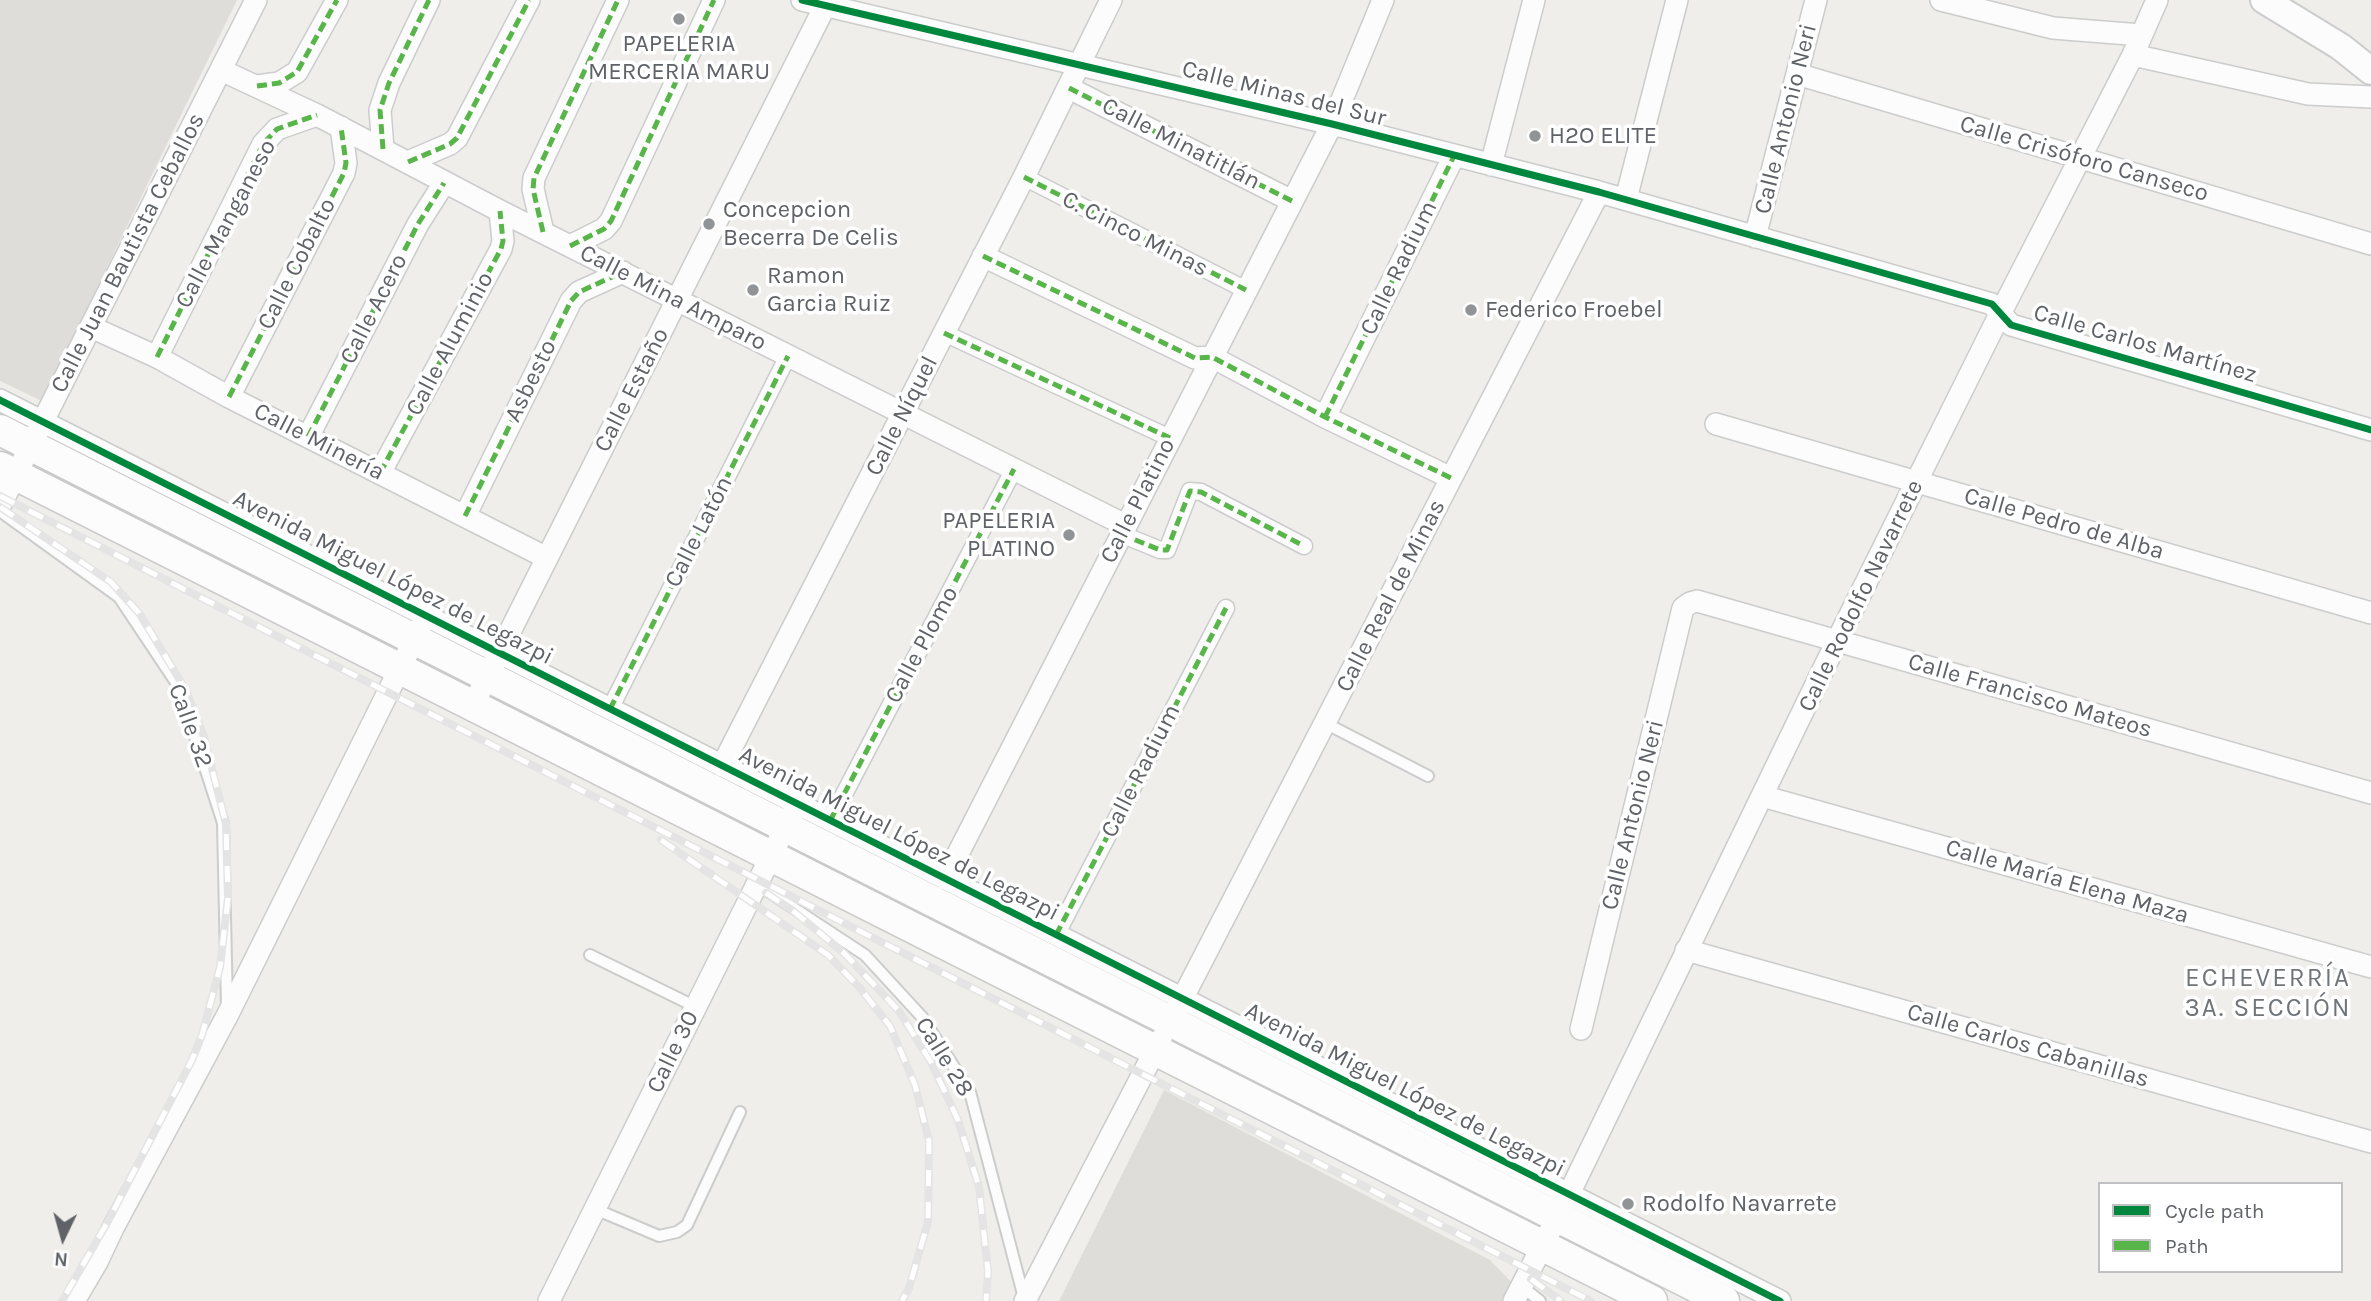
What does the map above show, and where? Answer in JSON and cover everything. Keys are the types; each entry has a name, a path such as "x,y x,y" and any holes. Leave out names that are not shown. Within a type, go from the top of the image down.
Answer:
{"main road":[{"name":"Avenida Miguel López de Legazpi","path":"0,430 37,434 792,815 1563,1205 1724,1301"},
{"path":"8,471 1652,1301"}],"street":[{"name":"Calle Juan Bautista Ceballos","path":"0,508 8,471 37,434 256,0"},
{"path":"257,86 279,83 297,72 337,0"},
{"path":"383,149 380,110 389,83 429,0"},
{"path":"408,162 450,144 457,138 529,0"},
{"path":"543,232 533,189 534,178 618,0"},
{"path":"570,246 604,229 611,221 714,0"},
{"name":"Calle Minas del Sur","path":"802,0 826,3 1332,124 1626,199 1755,237"},
{"name":"Calle Níquel","path":"722,766 1024,177 1111,0"},
{"name":"Calle Platino","path":"945,879 1332,124 1383,0"},
{"path":"1491,165 1534,0"},
{"path":"1626,199 1677,0"},
{"name":"Calle Antonio Neri","path":"1755,237 1816,0"},
{"path":"1941,0 1984,5 2053,28 2141,35"},
{"name":"Calle Rodolfo Navarrete","path":"1517,1294 1563,1205 1837,641 2133,55 2157,0"},
{"path":"2264,0 2341,47 2371,71"},
{"name":"Calle Estaño","path":"474,705 826,3"},
{"path":"2133,55 2308,94 2371,97"},
{"name":"Calle Mina Amparo","path":"221,70 341,127 499,211 1014,469 1160,550 1167,550 1190,491 1201,492 1304,546"},
{"name":"Calle Crisóforo Canseco","path":"1797,74 2371,244"},
{"name":"Calle Minatitlán","path":"1069,88 1292,201"},
{"name":"Calle Manganeso","path":"157,357 263,144 277,129 317,115"},
{"name":"Calle Cobalto","path":"229,397 344,173 346,163 341,127"},
{"name":"Calle Radium","path":"1325,417 1454,156"},
{"name":"C. Cinco Minas","path":"1024,177 1246,290"},
{"name":"Calle Acero","path":"308,437 418,224 444,183"},
{"name":"Calle Real de Minas","path":"1156,1049 1599,192"},
{"name":"Calle Aluminio","path":"380,473 501,249 503,241 499,211"},
{"name":"Calle Carlos Martínez","path":"1755,237 1992,304 2011,325 2371,430"},
{"path":"983,256 1195,358 1212,357 1325,417 1451,478"},
{"name":"Asbesto","path":"465,516 570,301 579,292 623,272"},
{"name":"Calle Minería","path":"91,327 157,357 229,397 547,558"},
{"path":"944,333 1170,438"},
{"name":"Calle Latón","path":"610,709 788,356"},
{"name":"Avenida Miguel López de Legazpi","path":"0,400 37,434"},
{"name":"Calle Pedro de Alba","path":"1716,424 2371,613"},
{"name":"Calle Plomo","path":"830,821 1014,469"},
{"name":"Calle Francisco Mateos","path":"1690,603 1705,601 2371,793"},
{"name":"Calle Antonio Neri","path":"1581,1029 1682,615 1684,608 1690,603"},
{"name":"Calle Radium","path":"1056,935 1226,608"},
{"name":"Calle 32","path":"74,1301 227,1016 420,628"},
{"name":"Avenida Miguel López de Legazpi","path":"493,665 610,709 722,766 792,815 830,821 1056,935 1177,1010"},
{"name":"Calle María Elena Maza","path":"1762,796 2371,967"},
{"name":"Calle 30","path":"549,1301 792,815"},
{"name":"Calle Carlos Cabanillas","path":"1686,950 2371,1142"},
{"name":"Calle 28","path":"1025,1301 1156,1049"},
{"name":"Avenida Miguel López de Legazpi","path":"1563,1205 1780,1301"}],"lane":[{"name":"Calle 32","path":"0,508 119,597 179,687 223,823 227,1016"},
{"path":"1325,723 1428,776"},
{"name":"Calle 28","path":"757,884 865,955 922,1017 970,1092 1025,1301"},
{"path":"590,955 696,1007"},
{"path":"595,1209 659,1236 677,1232 687,1225 740,1112"},
{"path":"1517,1294 1539,1301"}],"shaded area":[{"path":"0,0 237,0 42,401 0,381"},
{"path":"1164,1090 1490,1260 1530,1301 1059,1301"}],"railway":[{"path":"0,496 1591,1301"},
{"path":"0,507 111,582 139,613 186,690 204,737 226,824 228,898 220,967 202,1035 192,1060 107,1223 62,1301"},
{"path":"661,840 828,955 859,987 890,1026 915,1085 929,1141 928,1222 909,1288 902,1301"},
{"path":"766,893 792,910 844,953 899,1011 931,1062 958,1120 979,1187 988,1272 986,1301"},
{"path":"1531,1279 1561,1301"}],"marked path":[{"path":"257,86 279,83 297,72 337,0"},
{"path":"383,149 380,110 389,83 429,0"},
{"path":"408,162 450,144 457,138 529,0"},
{"path":"543,232 533,189 534,178 618,0"},
{"path":"570,246 604,229 611,221 714,0"},
{"path":"1069,88 1292,201"},
{"path":"157,357 263,144 277,129 317,115"},
{"path":"229,397 344,173 346,163 341,127"},
{"path":"1325,417 1454,156"},
{"path":"1024,177 1246,290"},
{"path":"308,437 418,224 444,183"},
{"path":"380,473 501,249 503,241 500,211"},
{"path":"983,256 1195,358 1212,357 1325,417 1451,478"},
{"path":"465,516 571,301 579,292 623,272"},
{"path":"944,333 1170,438"},
{"path":"610,709 788,356"},
{"path":"830,821 1014,469"},
{"path":"1121,534 1160,550 1167,550 1190,491 1201,492 1304,546"},
{"path":"1056,935 1226,608"}],"cycle path":[{"path":"802,0 1332,124 1599,192 1992,304 2011,325 2371,430"},
{"path":"0,400 1780,1301"}],"place":[{"name":"PAPELERIA MERCERIA MARU","path":"679,19"},
{"name":"H2O ELITE","path":"1535,136"},
{"name":"Concepcion Becerra De Celis","path":"709,224"},
{"name":"Ramon Garcia Ruiz","path":"753,290"},
{"name":"Federico Froebel","path":"1471,310"},
{"name":"PAPELERIA PLATINO","path":"1069,535"},
{"name":"Rodolfo Navarrete","path":"1628,1204"}],"district":[{"name":"ECHEVERRÍA 3A. SECCIÓN","path":"2268,994"}]}
